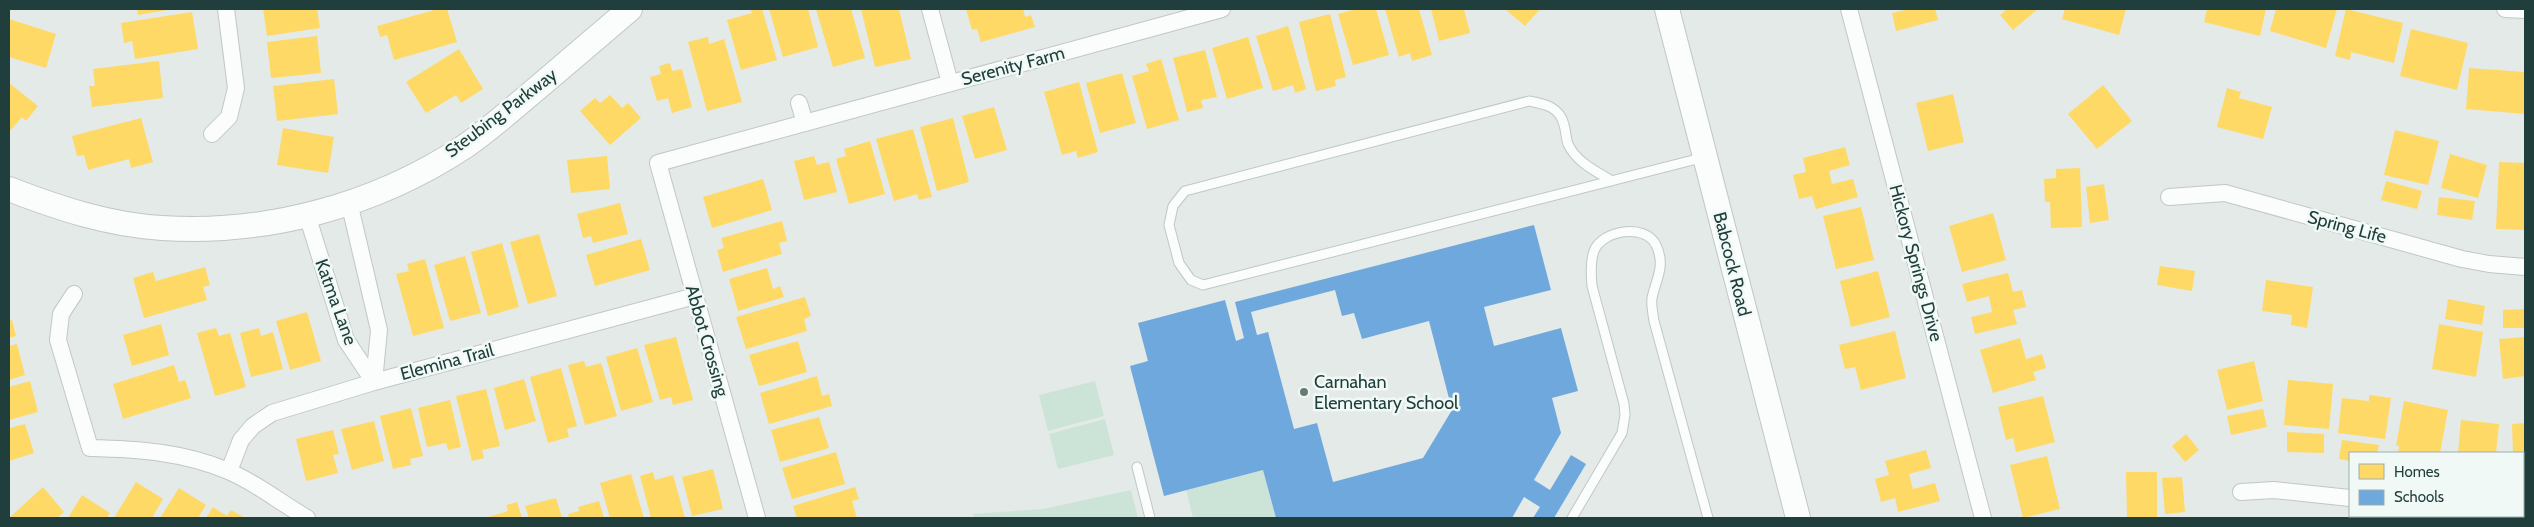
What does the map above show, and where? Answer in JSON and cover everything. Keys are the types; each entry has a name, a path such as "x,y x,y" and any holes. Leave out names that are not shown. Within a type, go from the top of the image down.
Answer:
{"street":[{"path":"212,134 228,117 236,88 226,9"},
{"name":"Steubing Parkway","path":"9,189 96,218 161,228 225,229 281,221 307,215 379,193 464,147 504,116 630,9"},
{"path":"930,9 950,83"},
{"name":"Serenity Farm","path":"658,163 1204,11 1222,9"},
{"name":"Babcock Road","path":"1667,9 1798,518"},
{"name":"Hickory Springs Drive","path":"1849,9 1983,518"},
{"path":"2505,9 2525,10"},
{"path":"799,103 805,122"},
{"name":"Abbot Crossing","path":"658,163 757,518"},
{"name":"Spring Life","path":"2169,197 2225,193 2462,259 2489,264 2525,267"},
{"name":"Katma Lane","path":"349,202 379,330 374,382"},
{"name":"Katma Lane","path":"307,215 346,340 374,382"},
{"path":"74,294 61,314 58,340 90,448 144,449 185,457 229,471 307,518"},
{"name":"Elemina Trail","path":"229,471 241,440 253,426 272,413 374,382 695,296"},
{"path":"2242,492 2274,490 2349,498"}],"lane":[{"path":"1612,181 1588,167 1568,145 1564,123 1558,112 1547,104 1529,101 1185,191 1173,206 1169,225 1179,263 1191,280 1203,285 1612,181 1705,157"},
{"path":"1572,518 1622,434 1625,416 1624,404 1592,286 1591,272 1594,250 1609,236 1625,232 1639,233 1649,237 1656,245 1661,266 1658,283 1652,298 1654,321 1708,518"},
{"path":"1137,467 1150,518"}],"green space":[{"path":"1095,381 1104,416 1048,431 1039,395"},
{"path":"1105,419 1114,455 1058,469 1049,434"},
{"path":"1263,470 1276,518 1193,518 1186,490"},
{"path":"1131,490 1138,518 974,518 973,514 1043,509"}],"building: Homes":[{"path":"137,9 167,9 167,10 138,15"},
{"path":"263,9 317,9 320,28 267,36"},
{"path":"438,9 447,9 457,42 394,60 387,35 380,37 377,26"},
{"path":"750,9 762,9 777,60 741,70 727,20 752,13"},
{"path":"769,9 808,9 818,47 783,57"},
{"path":"816,9 851,9 865,58 833,67"},
{"path":"861,9 899,9 911,59 875,67"},
{"path":"966,9 1023,9 1025,17 1031,15 1035,27 981,42 977,29 972,30"},
{"path":"1356,9 1376,9 1389,55 1353,65 1338,14"},
{"path":"1385,9 1419,9 1432,55 1412,61 1410,53 1399,57"},
{"path":"1431,9 1464,9 1470,33 1439,41"},
{"path":"1505,9 1540,9 1525,26"},
{"path":"1910,9 1935,9 1938,20 1896,31 1892,13"},
{"path":"2007,9 2038,9 2013,30 2000,15"},
{"path":"2065,9 2126,9 2119,35 2062,19"},
{"path":"2207,9 2266,9 2260,36 2204,22"},
{"path":"2276,9 2337,9 2326,48 2270,31"},
{"path":"2346,9 2403,23 2394,63 2351,52 2350,60 2335,56"},
{"path":"192,12 198,49 135,59 132,41 124,43 121,23"},
{"path":"1330,14 1346,77 1335,80 1336,86 1316,91 1299,22"},
{"path":"9,19 56,34 46,68 9,57"},
{"path":"1288,26 1306,89 1295,93 1293,85 1273,91 1256,36"},
{"path":"2411,29 2468,43 2457,90 2400,76"},
{"path":"317,36 321,73 271,78 267,42"},
{"path":"708,37 709,44 724,39 742,102 707,111 688,42"},
{"path":"1248,37 1263,88 1227,99 1212,48"},
{"path":"459,49 483,89 461,103 456,95 426,113 406,82"},
{"path":"1205,50 1217,97 1201,100 1203,108 1187,112 1173,58"},
{"path":"1161,59 1179,120 1147,129 1132,76 1149,71 1146,64"},
{"path":"159,61 163,98 92,107 89,86 95,86 93,69"},
{"path":"670,63 672,71 682,69 692,107 672,113 668,98 657,101 650,77 661,74 659,66"},
{"path":"2469,68 2525,72 2525,114 2466,109"},
{"path":"1122,73 1136,123 1100,133 1086,83"},
{"path":"334,79 338,114 277,121 273,86"},
{"path":"1079,82 1098,152 1078,158 1076,151 1062,155 1044,92"},
{"path":"9,83 38,106 26,121 22,117 10,131"},
{"path":"2103,85 2132,121 2097,149 2068,114"},
{"path":"2227,88 2241,92 2239,98 2272,107 2263,139 2217,127"},
{"path":"1953,94 1964,142 1928,151 1916,103"},
{"path":"610,95 622,108 628,103 641,118 610,145 580,111 595,98 600,103"},
{"path":"994,107 1007,150 975,159 962,116"},
{"path":"141,118 153,162 131,168 129,159 88,170 84,155 77,156 72,136"},
{"path":"953,118 969,182 937,191 920,127"},
{"path":"283,128 334,137 328,173 277,165"},
{"path":"913,129 932,197 919,200 917,194 894,201 876,139"},
{"path":"2395,130 2439,141 2428,185 2384,175"},
{"path":"870,141 885,194 849,204 836,159 846,156 844,149"},
{"path":"1845,147 1850,165 1829,171 1832,184 1853,179 1858,197 1816,209 1812,196 1799,199 1793,175 1806,172 1803,158"},
{"path":"2450,154 2487,165 2478,198 2441,188"},
{"path":"607,156 610,189 571,193 567,160"},
{"path":"814,156 817,165 829,162 837,192 804,200 794,161"},
{"path":"2499,162 2525,163 2525,230 2496,229"},
{"path":"2080,168 2082,227 2051,228 2050,202 2045,202 2044,179 2056,178 2056,169"},
{"path":"763,179 772,210 712,228 703,197"},
{"path":"2386,181 2422,191 2417,209 2381,200"},
{"path":"2104,184 2109,220 2090,223 2086,187"},
{"path":"2439,197 2475,201 2472,220 2437,215"},
{"path":"620,203 628,234 593,243 591,236 583,238 577,214"},
{"path":"1861,207 1874,260 1836,269 1823,216"},
{"path":"1993,213 2006,260 1962,272 1949,226"},
{"path":"782,221 787,241 779,243 782,254 723,272 717,250 724,248 721,238"},
{"path":"539,234 557,296 528,304 510,242"},
{"path":"641,239 650,270 595,286 586,255"},
{"path":"502,243 519,307 488,316 471,252"},
{"path":"465,256 481,313 450,321 434,265"},
{"path":"425,259 444,328 413,336 396,274 409,271 407,264"},
{"path":"2160,266 2195,271 2192,291 2157,285"},
{"path":"205,267 210,285 203,287 207,300 144,318 133,278 153,272 156,281"},
{"path":"767,268 773,289 780,286 784,297 738,311 729,279"},
{"path":"1878,271 1890,317 1851,327 1840,281"},
{"path":"2008,273 2013,292 2022,290 2026,307 2013,310 2017,324 1975,334 1971,317 1992,312 1989,296 1967,302 1962,284"},
{"path":"2266,280 2313,287 2307,328 2291,325 2292,315 2262,311"},
{"path":"805,297 811,316 804,319 807,331 746,349 736,317"},
{"path":"2448,299 2485,306 2482,325 2445,319"},
{"path":"2525,309 2525,328 2503,328 2503,310"},
{"path":"307,312 321,361 290,370 276,321"},
{"path":"12,320 16,336 9,338 9,321"},
{"path":"161,324 169,355 132,366 123,335"},
{"path":"2439,324 2483,332 2476,377 2432,369"},
{"path":"216,328 219,336 230,333 246,387 215,396 197,333"},
{"path":"259,328 261,336 273,332 283,369 251,377 240,333"},
{"path":"1895,331 1906,378 1861,390 1855,367 1845,369 1839,345"},
{"path":"676,337 693,400 673,405 671,397 660,400 644,345"},
{"path":"2525,337 2525,376 2503,379 2499,339"},
{"path":"2020,338 2026,359 2042,354 2046,368 2033,372 2036,380 1993,393 1980,350"},
{"path":"798,341 807,372 759,386 749,355"},
{"path":"17,344 25,375 9,380 9,346"},
{"path":"637,348 653,402 621,411 606,357"},
{"path":"584,361 586,367 601,363 617,416 585,425 568,365"},
{"path":"2254,361 2263,401 2227,410 2217,370"},
{"path":"174,365 179,382 185,380 191,398 123,419 113,384"},
{"path":"561,368 577,426 567,429 569,437 548,443 530,377"},
{"path":"817,376 822,396 829,394 832,406 769,424 760,393"},
{"path":"524,379 536,421 505,430 494,388"},
{"path":"2288,380 2333,384 2329,429 2284,425"},
{"path":"30,381 38,412 9,420 9,387"},
{"path":"486,389 500,446 482,450 484,458 472,461 456,396"},
{"path":"2369,395 2391,398 2385,439 2338,433 2342,398 2369,401"},
{"path":"2043,396 2055,442 2016,452 2013,438 2006,440 1998,407"},
{"path":"450,400 461,447 448,450 446,443 427,447 418,408"},
{"path":"2404,401 2448,410 2440,452 2398,452 2399,446 2396,446"},
{"path":"411,408 423,456 410,459 411,465 393,469 380,416"},
{"path":"2263,409 2267,427 2231,435 2227,416"},
{"path":"819,417 829,448 780,462 771,430"},
{"path":"2461,420 2499,424 2496,452 2458,452"},
{"path":"374,421 384,461 352,470 341,429"},
{"path":"2525,423 2525,492 2524,452 2513,452 2512,424"},
{"path":"25,424 34,453 9,461 9,428"},
{"path":"333,430 339,454 333,455 338,473 306,481 296,439"},
{"path":"2287,432 2324,434 2324,453 2287,452"},
{"path":"2186,434 2199,450 2185,462 2172,446"},
{"path":"2342,440 2379,445 2377,452 2349,452 2349,461 2339,459"},
{"path":"1926,450 1931,468 1909,474 1913,489 1935,483 1940,501 1898,512 1895,498 1881,502 1875,479 1889,475 1885,461"},
{"path":"836,452 845,484 792,499 782,468"},
{"path":"2047,456 2060,509 2023,518 2010,465"},
{"path":"713,469 723,509 692,516 682,477"},
{"path":"653,472 655,480 673,475 685,518 651,518 640,476"},
{"path":"2126,472 2157,472 2157,518 2127,518"},
{"path":"631,474 644,518 610,518 600,483"},
{"path":"2182,477 2185,512 2165,514 2162,478"},
{"path":"136,482 163,499 152,518 114,518"},
{"path":"43,487 64,512 57,518 9,518"},
{"path":"855,487 859,499 852,501 857,518 797,518 793,506"},
{"path":"179,488 206,505 198,518 160,518"},
{"path":"82,495 110,513 107,518 68,518"},
{"path":"556,498 562,518 529,518 525,506"},
{"path":"599,501 604,518 569,518 568,514 579,511 578,507"},
{"path":"517,502 522,518 485,518 508,511 506,505"},
{"path":"213,507 227,516 231,510 245,518 206,518"}],"building: Schools":[{"path":"1534,225 1551,290 1484,307 1494,346 1561,328 1578,391 1552,398 1561,433 1534,480 1550,490 1571,455 1586,464 1554,518 1533,518 1540,507 1524,497 1512,518 1276,518 1263,470 1164,496 1130,366 1148,361 1138,323 1225,300 1236,341 1244,338 1235,302","holes":["1335,290 1342,316 1354,313 1362,339 1429,321 1452,410 1423,458 1333,482 1317,423 1294,429 1268,332 1257,335 1251,312"]}],"place":[{"name":"Carnahan Elementary School","path":"1304,392"}]}
